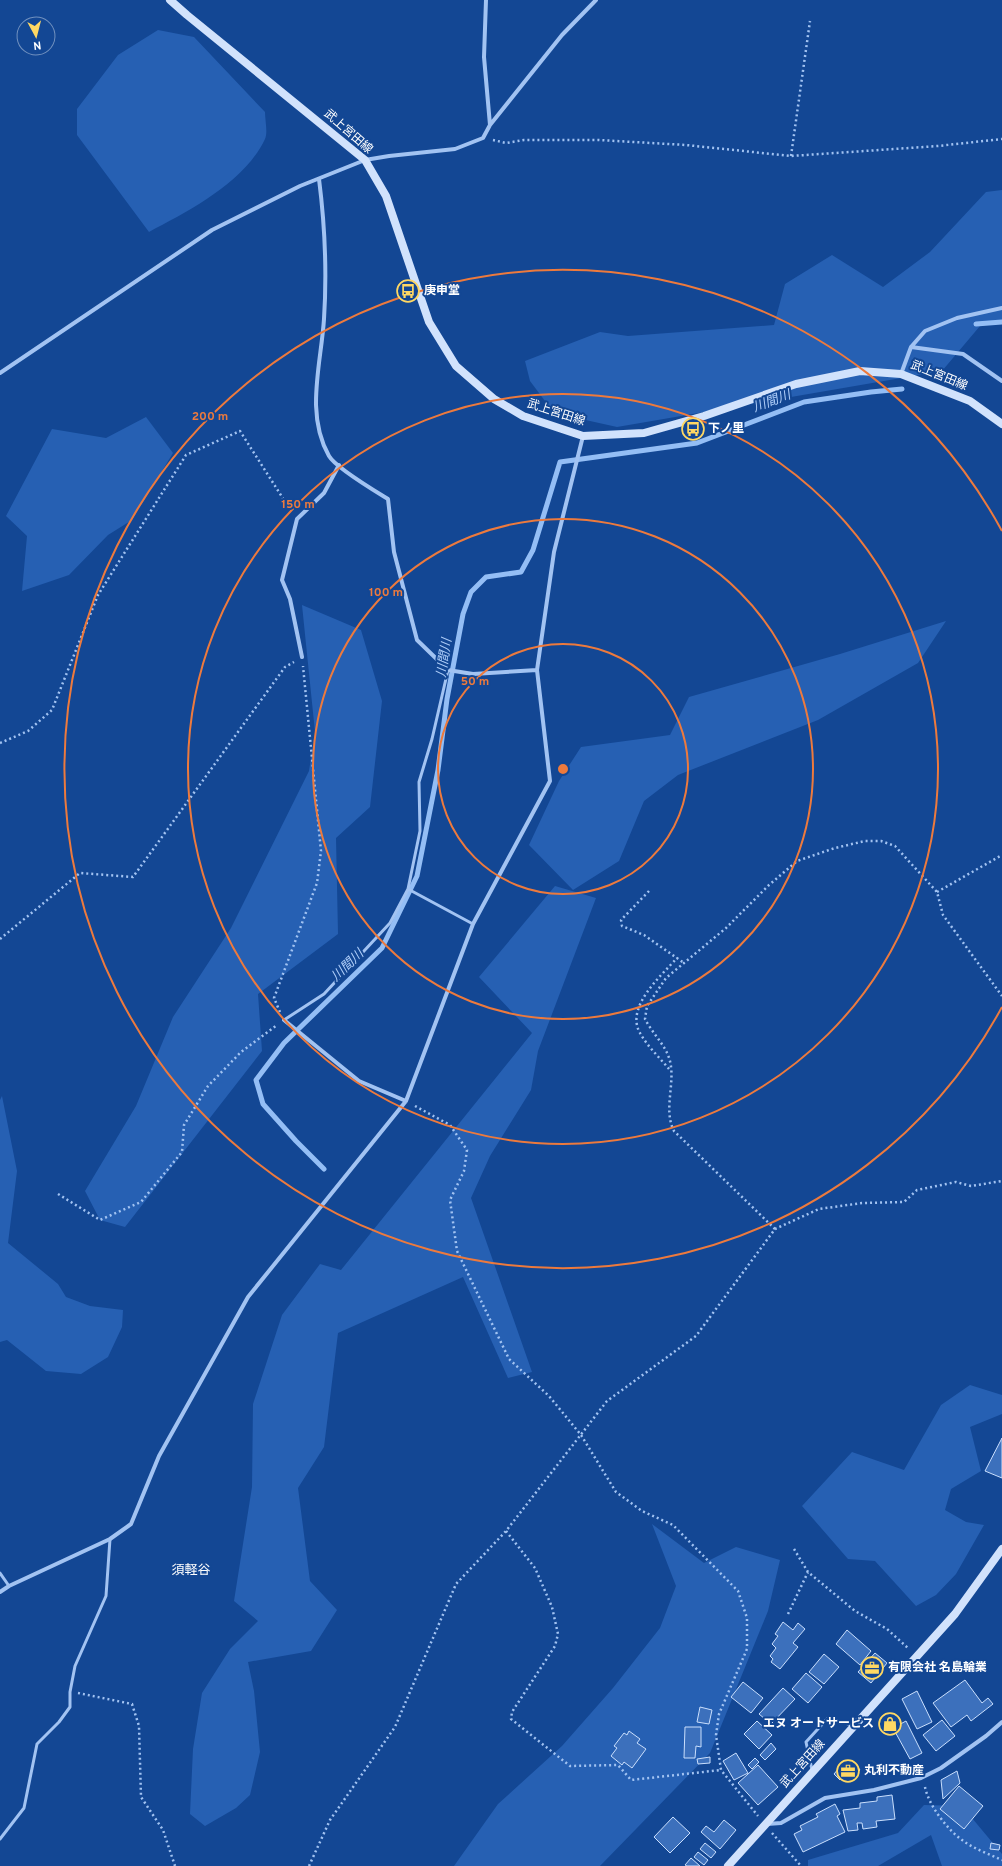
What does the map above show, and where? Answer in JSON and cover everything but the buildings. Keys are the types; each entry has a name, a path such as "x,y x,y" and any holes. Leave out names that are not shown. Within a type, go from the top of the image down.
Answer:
{"main road":[{"name":"武上宮田線","path":"170,0 365,160 386,196 429,322 456,366 494,399 523,416 583,436 644,433 704,416 796,384 860,371 901,374 970,401 1002,424"},
{"name":"武上宮田線","path":"728,1866 955,1614 1002,1550"}],"street":[{"path":"486,0 484,57 490,125"},
{"path":"0,373 32,353 212,230 300,186 319,180 365,160 455,149 483,138 490,125 562,35 596,0"},
{"path":"319,180 325,230 324,318 316,390 316,415 330,458 388,499 394,552 417,640 448,670 473,674 537,670"},
{"path":"901,374 911,347 925,331 957,318 1002,308"},
{"path":"911,347 963,354 1002,381"},
{"path":"0,1592 9,1586 110,1539 131,1524 159,1456 248,1297 406,1101 473,924 550,781 537,670 554,552 583,436"},
{"path":"302,657 290,599 282,580 297,519 324,494 339,465"},
{"path":"284,1020 359,1081 406,1101"},
{"path":"765,1824 782,1823 825,1798 874,1790 923,1777 941,1768 986,1736 1002,1722"}],"lane":[{"path":"284,1020 324,994 334,984 390,923 408,889 420,831 419,782 432,739 448,670"},
{"path":"408,889 473,924"},
{"path":"0,1839 24,1808 38,1744 59,1722 70,1707 70,1692 75,1666 106,1596 110,1539"},
{"path":"0,1573 9,1586"},
{"path":"812,1772 806,1742 827,1719 854,1726"}],"path":[{"path":"791,156 810,21"},
{"path":"483,138 506,143 524,140 599,140 686,145 791,156 938,146 1002,139"},
{"path":"0,743 28,731 52,710 98,595 186,455 240,431 297,519"},
{"path":"0,939 80,873 133,876 285,667 302,657 321,851 317,883 274,998 284,1020 240,1052 208,1086 184,1125 182,1152 141,1202 100,1220 58,1194"},
{"path":"775,1230 674,1131 669,1122 670,1070 668,1056 645,1019 647,1006 666,978 726,928 769,885 796,862 835,848 865,841 881,841 895,846 937,892 943,915 1002,996"},
{"path":"937,892 1002,855"},
{"path":"649,891 621,920 622,926 644,935 684,963"},
{"path":"670,1070 640,1033 637,1022 638,1010 646,992 677,958"},
{"path":"406,1101 450,1125 467,1150 464,1171 450,1200 457,1251 509,1359 549,1396 581,1435 616,1492 642,1511 673,1525 738,1591 747,1618 747,1649 719,1714 716,1735 721,1770 801,1866"},
{"path":"309,1866 330,1820 396,1727 456,1584 506,1531 607,1401 696,1336 775,1230 819,1209 862,1203 904,1202 917,1190 956,1182 971,1186 1002,1181"},
{"path":"506,1531 535,1568 552,1607 558,1634 555,1646 512,1712 511,1719 570,1766 618,1765 631,1780 721,1770"},
{"path":"794,1549 808,1572 855,1611 887,1629 917,1656"},
{"path":"788,1614 808,1572"},
{"path":"70,1692 132,1704 139,1726 141,1797 164,1830 175,1866"},
{"path":"923,1777 926,1792 937,1813 950,1829 962,1840 1002,1860"}],"shaded area":[{"path":"158,30 194,37 265,112 266,133 265,139 256,154 244,169 230,182 198,205 149,232 77,135 77,109 118,55"},
{"path":"1002,190 1002,321 980,326 942,371 617,427 554,413 530,381 525,361 600,332 628,336 774,325 785,284 832,255 883,287 930,252 986,192"},
{"path":"146,417 173,453 132,520 108,535 69,575 22,591 27,536 6,516 52,429 106,438"},
{"path":"302,605 361,630 382,701 370,807 336,838 338,934 258,994 262,1051 125,1227 100,1220 85,1191 136,1106 173,1017 231,928 309,771 315,732"},
{"path":"946,621 918,663 818,720 678,775 644,801 619,861 573,890 529,845 559,781 581,747 670,735 689,697 840,654"},
{"path":"555,886 596,898 538,1051 531,1090 490,1156 471,1198 532,1372 508,1378 463,1277 338,1333 324,1447 298,1488 310,1581 337,1610 311,1651 248,1662 254,1691 260,1752 250,1795 236,1808 205,1826 190,1814 193,1749 202,1693 230,1649 258,1621 234,1601 252,1487 253,1404 282,1315 320,1264 341,1270 532,1033 479,977"},
{"path":"2,1096 17,1171 8,1243 58,1284 66,1297 90,1306 123,1310 122,1327 108,1357 81,1374 46,1371 7,1340 0,1342 0,1100"},
{"path":"970,1385 1002,1395 1002,1414 970,1427 981,1471 951,1489 945,1510 966,1522 984,1525 956,1574 936,1595 916,1606 875,1561 848,1559 802,1506 852,1452 904,1470 941,1405"},
{"path":"652,1524 704,1563 736,1547 780,1560 768,1611 710,1753 600,1866 454,1866 498,1804 562,1746 613,1688 660,1628 676,1586"},
{"path":"924,1805 962,1806 1002,1854 1002,1866 942,1866 931,1835 878,1866 808,1866 808,1860 898,1833"}],"waterway":[{"name":"川間川","path":"976,324 1002,322"},
{"name":"川間川","path":"324,1169 296,1141 263,1104 256,1080 284,1043 382,948 417,876 438,770 447,699 463,614 471,592 486,577 521,572 533,550 560,462 697,443 804,402 902,389"}],"place":[{"name":"庚申堂","path":"408,291"},
{"name":"下ノ里","path":"693,429"},
{"name":"有限会社 名島輪業","path":"872,1668"},
{"name":"エヌ オートサービス","path":"890,1724"},
{"name":"丸利不動産","path":"848,1771"}],"district":[{"name":"須軽谷","path":"191,1571"}]}
